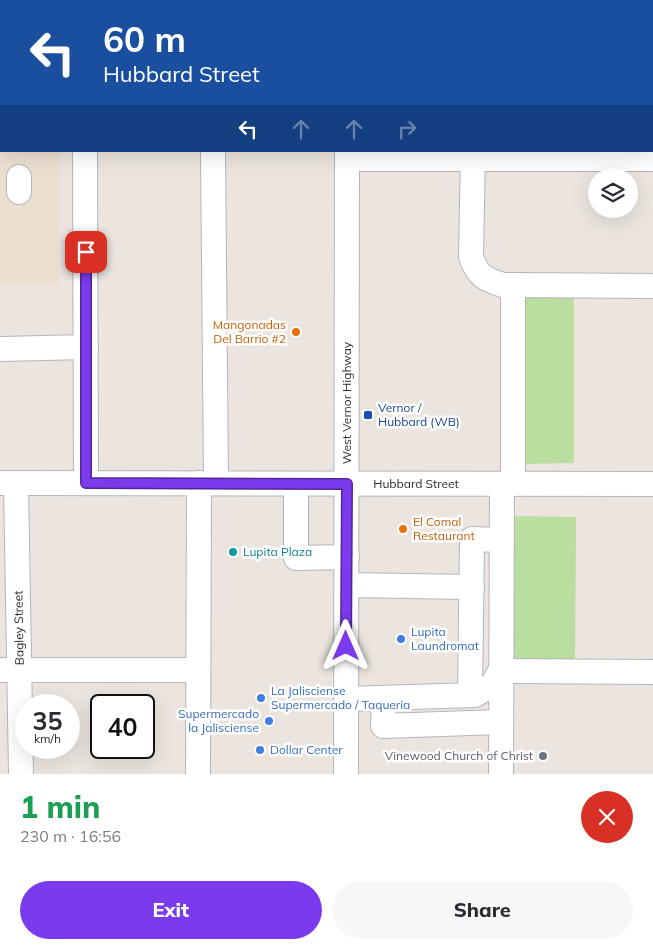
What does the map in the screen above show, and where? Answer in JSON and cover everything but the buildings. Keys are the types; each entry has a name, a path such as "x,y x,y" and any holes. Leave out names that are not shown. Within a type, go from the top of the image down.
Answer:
{"street":[{"path":"85,152 86,483"},
{"path":"198,774 198,670 207,483 213,152"},
{"path":"347,155 473,155 653,159"},
{"name":"West Vernor Highway","path":"346,774 347,155"},
{"path":"473,155 471,257 477,272 491,281 513,285 653,286"},
{"path":"500,774 501,540 507,484 513,285"},
{"path":"0,349 86,347"},
{"name":"Hubbard Street","path":"8,483 653,484"},
{"name":"Bagley Street","path":"8,483 10,670 21,774"},
{"path":"296,484 296,558 347,557"},
{"path":"470,695 472,539 501,540"},
{"path":"347,585 472,587"},
{"path":"10,670 198,670"},
{"path":"500,671 653,672"},
{"path":"346,699 475,695 492,685 500,671"},
{"path":"384,698 383,726 500,722"}],"shaded area":[{"path":"0,152 59,152 59,285 0,285"}],"green space":[{"path":"574,292 574,463 521,464 521,293"},
{"path":"512,516 576,517 575,663 511,663"}],"place":[{"name":"Mangonadas Del Barrio #2","path":"296,332"},
{"name":"Vernor / Hubbard (WB)","path":"368,415"},
{"name":"El Comal Restaurant","path":"403,529"},
{"name":"Lupita Plaza","path":"233,552"},
{"name":"Lupita Laundromat","path":"401,639"},
{"name":"La Jalisciense Supermercado / Taqueria","path":"261,698"},
{"name":"Supermercado la Jalisciense","path":"269,721"},
{"name":"Dollar Center","path":"260,750"},
{"name":"Vinewood Church of Christ","path":"543,756"}],"route":[{"path":"86,252 86,483 347,484 346,646"}]}
